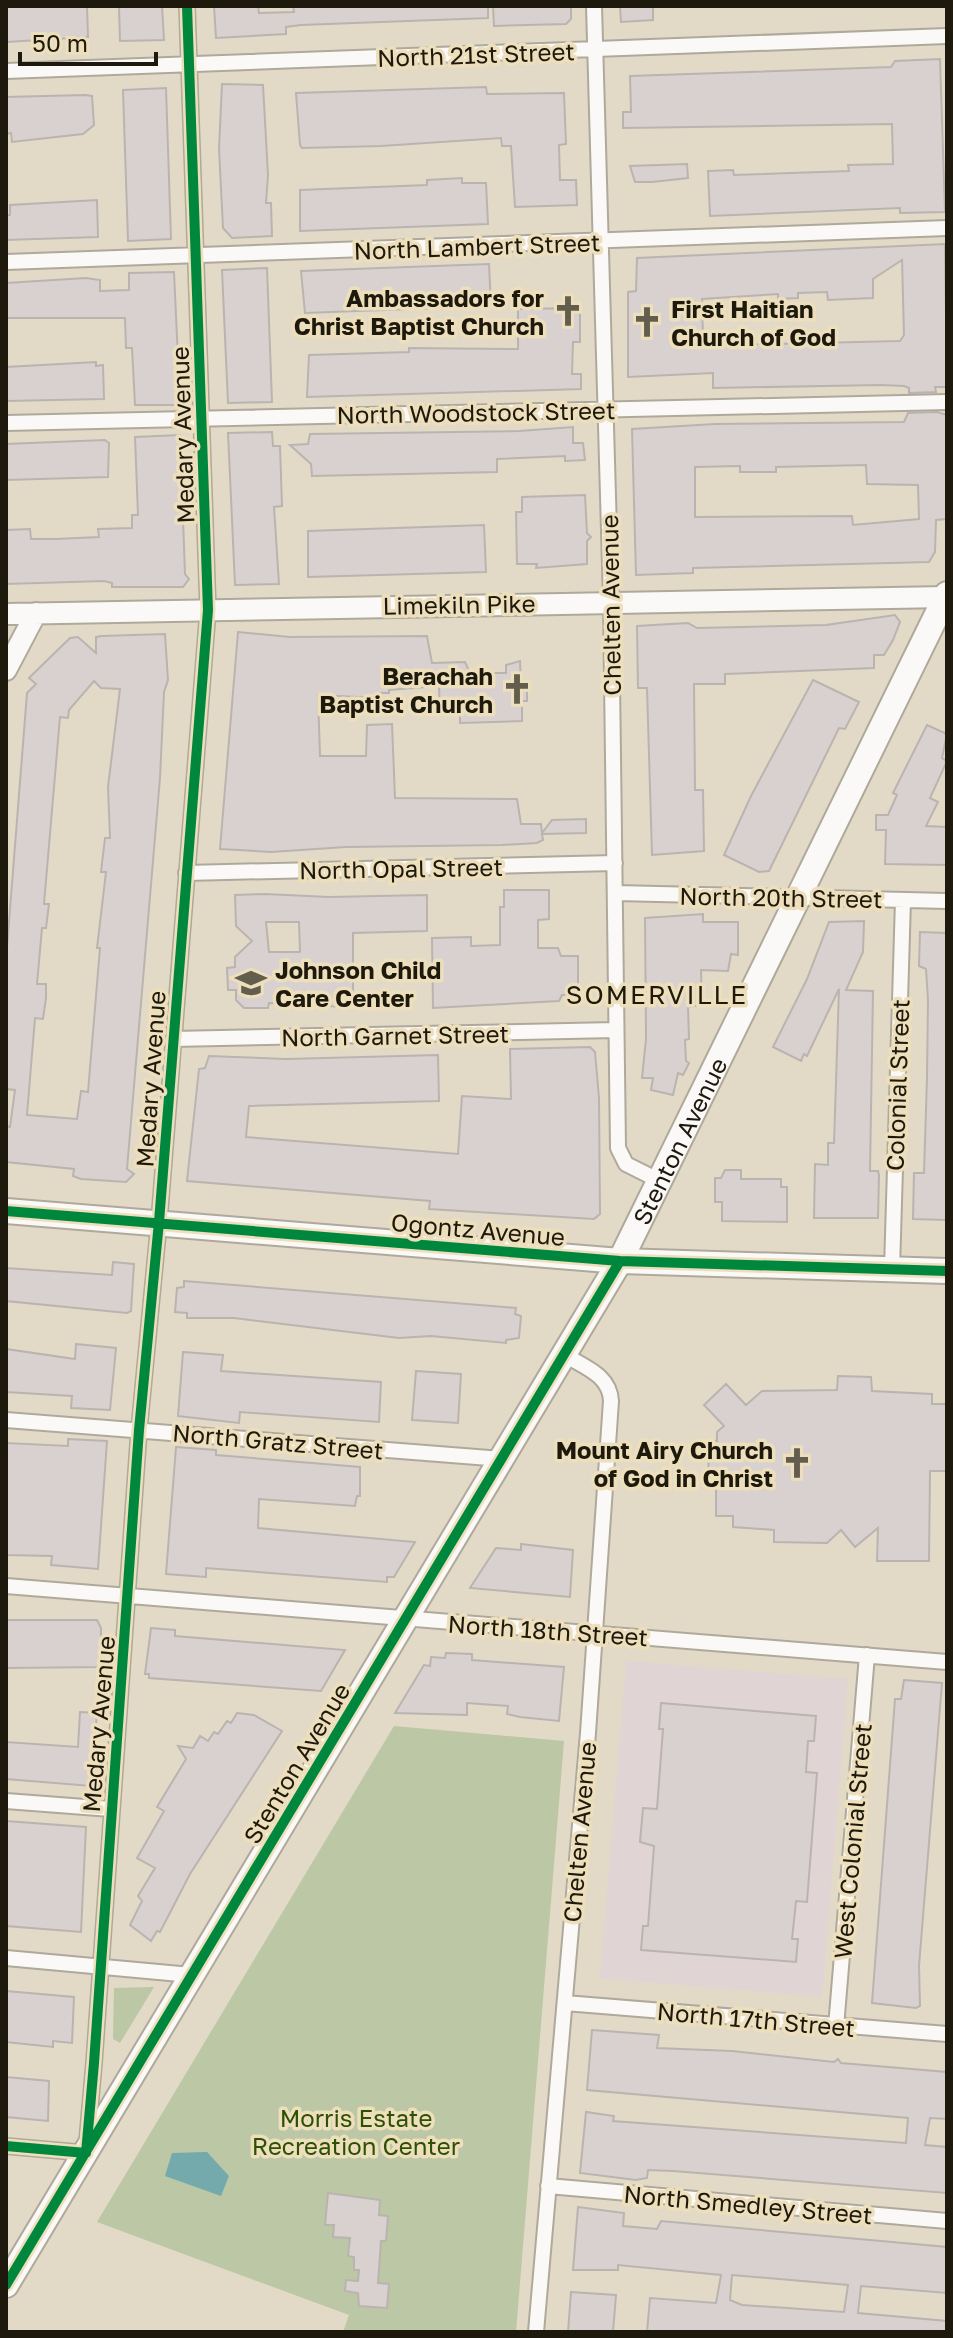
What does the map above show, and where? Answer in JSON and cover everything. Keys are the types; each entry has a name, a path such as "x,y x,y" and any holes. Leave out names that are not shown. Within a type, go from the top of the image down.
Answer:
{"main road":[{"name":"Stenton Avenue","path":"6,2285 620,1261 947,596"},
{"name":"Ogontz Avenue","path":"6,1211 620,1261 947,1271"}],"street":[{"name":"Medary Avenue","path":"86,2153 130,1594 139,1430 159,1222 208,610 187,6"},
{"name":"Chelten Avenue","path":"594,6 611,601 620,1156 626,1164 660,1181"},
{"name":"North 21st Street","path":"6,71 947,36"},
{"name":"North Lambert Street","path":"6,262 947,228"},
{"name":"North Woodstock Street","path":"6,423 947,402"},
{"name":"Limekiln Pike","path":"36,613 947,596"},
{"path":"6,614 36,613 6,670"},
{"name":"North Opal Street","path":"186,873 615,863"},
{"name":"North 20th Street","path":"616,893 947,901"},
{"name":"Colonial Street","path":"892,1269 903,900"},
{"name":"North Garnet Street","path":"173,1039 616,1030"},
{"name":"Chelten Avenue","path":"536,2332 588,1733 592,1633 611,1392 602,1377 565,1355"},
{"name":"North Gratz Street","path":"6,1420 502,1459"},
{"name":"North 18th Street","path":"6,1586 947,1662"},
{"name":"West Colonial Street","path":"836,2027 867,1655"},
{"path":"6,1801 111,1809"},
{"path":"6,1958 191,1975"},
{"name":"North 17th Street","path":"565,2003 947,2034"},
{"path":"6,2146 86,2153"},
{"name":"North Smedley Street","path":"548,2186 947,2221"}],"shaded area":[{"path":"626,1661 848,1679 822,1997 600,1978"}],"green space":[{"name":"Morris Estate Recreation Center","path":"394,1726 564,1741 516,2332 343,2332 349,2315 97,2222"},
{"path":"154,1987 120,2043 113,2039 114,1988"}],"water":[{"path":"207,2152 229,2176 221,2196 165,2176 172,2153"}],"building":[{"path":"6,6 87,6 88,37 7,42"},
{"path":"119,6 162,6 164,40 120,41"},
{"path":"214,6 258,6 259,13 294,12 293,6 488,6 488,18 301,25 286,27 286,34 216,38"},
{"path":"493,6 571,6 571,19 566,24 494,26"},
{"path":"620,6 653,6 653,20 621,22"},
{"path":"940,59 945,212 900,213 900,208 710,216 708,171 733,170 734,175 849,171 848,165 893,164 892,124 623,128 623,112 631,112 630,76 891,67 895,61"},
{"path":"222,84 263,85 268,175 266,203 271,203 272,236 232,238 223,228 219,149"},
{"path":"486,87 487,94 564,93 566,144 559,145 560,180 576,180 577,205 515,207 511,146 502,146 501,138 381,146 302,148 300,145 296,93"},
{"path":"166,88 171,239 128,241 123,90"},
{"path":"92,96 94,125 83,134 12,142 11,133 6,134 6,97"},
{"path":"687,164 688,178 652,182 635,182 630,166"},
{"path":"462,178 462,183 486,183 488,224 300,231 300,190 427,185 427,180"},
{"path":"97,200 98,237 6,240 6,215 10,215 10,205"},
{"path":"945,244 947,387 935,387 936,392 909,393 909,388 904,386 881,385 713,388 713,373 628,377 628,292 636,291 637,258","holes":["902,260 904,335 900,341 724,345 723,338 703,339 702,299 778,294 778,299 798,298 798,293 827,292 828,300 873,298 873,279"]},
{"path":"489,264 491,306 305,313 301,271"},
{"path":"267,268 272,402 228,403 222,270"},
{"path":"174,272 180,403 177,405 135,405 132,348 126,348 125,318 6,318 6,283 86,278 100,280 100,291 129,290 129,273"},
{"path":"580,308 580,342 573,342 572,374 581,374 581,389 307,397 309,355 409,352 409,348 518,349 518,309"},
{"path":"96,362 96,366 103,365 104,399 6,401 6,367"},
{"path":"937,412 947,415 947,519 936,520 935,552 929,562 693,568 693,573 636,575 632,429 715,424 904,422 908,413","holes":["866,465 867,484 918,485 919,519 853,525 852,516 695,517 695,467 740,466 740,472 776,472 776,467"]},
{"path":"573,427 573,443 583,443 585,460 565,461 565,456 497,459 497,472 312,476 311,464 290,445 308,444 310,434 519,431"},
{"path":"272,432 273,446 280,446 282,506 274,507 279,584 235,585 228,433"},
{"path":"180,435 185,574 189,579 183,587 112,587 112,583 104,581 6,584 6,530 30,529 31,539 56,539 99,537 98,529 132,528 132,515 138,515 135,437"},
{"path":"105,440 109,443 108,477 6,480 6,444"},
{"path":"585,495 587,533 591,537 587,541 587,564 536,568 537,564 517,564 516,512 522,512 522,497"},
{"path":"484,525 486,572 308,577 308,531"},
{"path":"895,615 900,622 893,640 884,655 874,655 874,668 725,674 725,684 694,684 695,790 703,790 704,851 652,855 647,688 638,688 637,626 688,623 697,628 826,625"},
{"path":"238,632 290,637 427,636 432,663 465,662 470,673 506,673 506,665 520,661 521,682 527,682 527,701 522,701 522,721 460,723 460,713 440,713 439,686 389,690 389,693 379,693 379,698 318,695 320,756 366,756 367,725 392,724 395,798 517,799 521,824 541,824 542,833 552,820 586,819 586,833 542,834 543,840 537,843 502,845 346,847 271,852 220,849"},
{"path":"165,634 168,680 164,692 160,778 127,1169 134,1174 126,1182 81,1179 73,1176 74,1169 6,1162 6,1126 10,1127 15,1090 6,1089 6,960 27,693 36,684 29,678 70,638 78,637 96,653 96,637","holes":["94,681 101,688 120,689 108,787 110,838 105,838 101,872 106,872 97,948 100,948 88,1092 81,1091 77,1119 27,1115 35,1018 43,1019 46,998 46,984 37,984 42,928 46,928 49,904 44,904 60,717 68,718 69,710"]},
{"path":"813,680 859,702 845,729 839,728 769,871 759,872 724,855 751,796"},
{"path":"927,725 947,734 942,758 947,761 930,798 938,802 926,826 947,827 947,865 885,864 886,830 876,830 876,815 888,815 897,795 893,793"},
{"path":"504,890 549,890 549,919 538,920 538,948 558,948 561,956 578,956 578,994 562,995 559,1001 433,1008 432,938 471,937 471,946 500,945 500,907 504,907"},
{"path":"235,895 427,895 427,931 353,933 353,1001 343,1001 344,1007 269,1003 268,1008 244,1008 236,1000 236,990 228,990 227,968 235,967 235,957 252,941 236,926","holes":["266,922 299,922 300,952 269,952"]},
{"path":"703,914 703,922 738,922 738,955 731,954 728,971 701,970 702,1005 688,1007 689,1039 685,1040 686,1061 689,1063 683,1075 678,1073 673,1095 651,1090 653,1078 642,1078 646,1039 645,918"},
{"path":"864,921 863,952 846,990 873,991 870,1171 878,1171 879,1175 878,1218 814,1218 815,1164 828,1165 828,1143 834,1143 839,989 807,1056 804,1054 801,1061 773,1047 807,979 829,922"},
{"path":"920,932 947,933 947,1220 913,1219 914,1173 924,1173 927,1077 928,1000 926,969 919,966"},
{"path":"590,1047 595,1052 599,1098 600,1214 594,1219 429,1209 430,1201 187,1181 199,1069 205,1068 209,1056 286,1059 438,1055 439,1101 249,1106 246,1137 458,1154 462,1096 511,1099 510,1049"},
{"path":"725,1170 741,1170 741,1179 781,1179 781,1187 787,1187 787,1222 722,1221 722,1202 715,1202 715,1178 721,1178"},
{"path":"113,1262 134,1264 131,1311 127,1313 6,1301 6,1268 112,1275"},
{"path":"184,1281 516,1308 515,1314 521,1316 519,1338 506,1340 506,1343 431,1336 399,1338 234,1318 187,1318 187,1313 175,1312 177,1288 184,1287"},
{"path":"76,1344 116,1348 110,1410 71,1408 72,1396 6,1392 6,1349 75,1359"},
{"path":"183,1352 223,1355 221,1371 381,1382 379,1422 240,1412 239,1423 178,1416"},
{"path":"416,1371 461,1374 458,1423 412,1420"},
{"path":"838,1376 871,1377 872,1391 932,1394 932,1404 947,1404 947,1471 930,1471 929,1561 877,1561 878,1528 855,1547 841,1530 827,1543 774,1542 774,1530 733,1527 733,1516 716,1516 716,1485 708,1485 709,1440 717,1441 717,1432 724,1426 704,1405 726,1384 746,1405 762,1391 837,1390"},
{"path":"68,1439 107,1441 98,1569 51,1565 52,1556 6,1555 6,1443 68,1446"},
{"path":"176,1447 216,1450 216,1455 360,1467 360,1496 357,1496 355,1506 259,1499 258,1528 415,1542 394,1577 387,1577 387,1582 206,1568 206,1577 166,1574"},
{"path":"521,1544 573,1550 570,1597 470,1588 496,1548 521,1550"},
{"path":"6,1620 97,1620 101,1628 101,1667 6,1668"},
{"path":"151,1628 175,1630 175,1636 345,1650 321,1691 149,1678 149,1674 145,1674"},
{"path":"446,1653 472,1654 472,1660 564,1667 559,1721 507,1714 508,1706 467,1703 467,1715 395,1713 424,1665 430,1666 431,1657 445,1658"},
{"path":"904,1680 942,1683 919,1966 920,2006 916,2008 872,2003 895,1699 901,1699"},
{"path":"661,1703 816,1716 814,1741 808,1741 806,1772 817,1773 807,1902 796,1901 792,1939 798,1939 796,1962 641,1950 643,1926 648,1926 654,1846 640,1842 643,1808 657,1809 663,1729 659,1729"},
{"path":"80,1712 97,1713 91,1786 6,1779 6,1742 78,1747"},
{"path":"237,1713 254,1715 282,1731 190,1874 160,1932 157,1931 151,1941 130,1925 142,1901 138,1896 155,1868 137,1858 164,1811 157,1807 186,1759 178,1746 193,1748 200,1736 208,1741 214,1732 218,1734 227,1721 231,1723"},
{"path":"6,1821 86,1827 81,1932 6,1926"},
{"path":"6,1991 74,1997 72,2043 53,2041 53,2047 6,2042"},
{"path":"592,2030 659,2035 657,2048 732,2051 834,2062 838,2059 841,2063 947,2072 947,2119 930,2118 925,2145 947,2147 947,2193 673,2171 648,2170 647,2178 636,2180 580,2173 586,2112 614,2116 613,2121 906,2143 908,2118 587,2090"},
{"path":"6,2077 49,2081 48,2121 6,2117"},
{"path":"328,2193 380,2200 379,2215 388,2216 386,2241 381,2241 378,2283 389,2284 387,2308 359,2306 358,2293 345,2291 346,2280 358,2281 359,2270 354,2270 354,2257 348,2256 350,2238 333,2237 334,2225 325,2225"},
{"path":"578,2207 624,2213 623,2226 657,2229 661,2221 947,2247 947,2293 861,2286 858,2313 947,2321 947,2332 647,2332 650,2298 716,2303 721,2275 618,2265 618,2270 573,2270","holes":["732,2275 848,2285 844,2312 742,2305 730,2300"]},
{"path":"571,2292 616,2295 613,2332 568,2332"}],"cycle path":[{"path":"6,2146 86,2153 94,2063 139,1430 159,1222 208,610 187,6"},
{"path":"6,1211 620,1261 947,1271"},
{"path":"6,2285 620,1261"}],"place":[{"name":"Ambassadors for Christ Baptist Church","path":"568,311"},
{"name":"First Haitian Church of God","path":"647,322"},
{"name":"Berachah Baptist Church","path":"517,689"},
{"name":"Johnson Child Care Center","path":"251,983"},
{"name":"Mount Airy Church of God in Christ","path":"797,1463"}],"district":[{"name":"SOMERVILLE","path":"657,994"}]}
